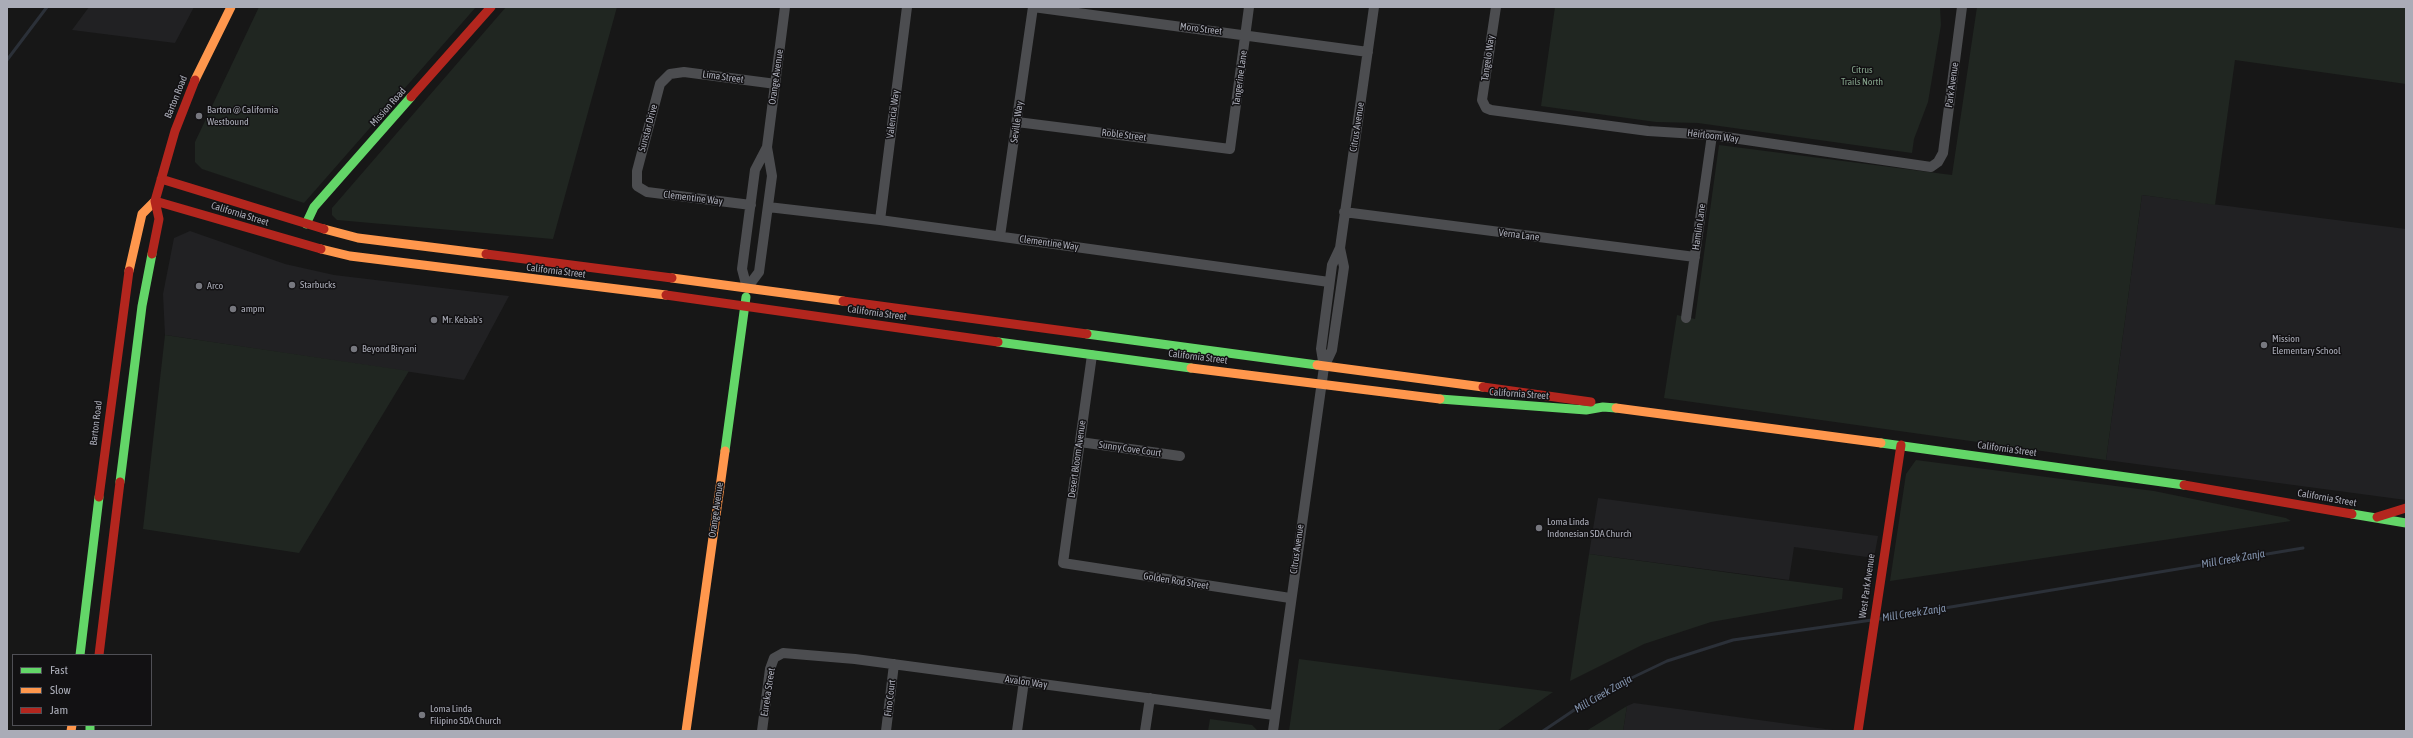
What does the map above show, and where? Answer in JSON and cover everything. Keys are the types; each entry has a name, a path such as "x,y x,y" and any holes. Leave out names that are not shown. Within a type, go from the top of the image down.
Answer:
{"main road":[{"name":"Barton Road","path":"99,654 142,306 159,219 155,201 175,130 192,85 231,7"},
{"name":"Mission Road","path":"306,224 314,207 491,7"},
{"name":"California Street","path":"161,179 306,224 358,238 747,288 1324,367 1587,401 1603,407 1644,411 2193,486 2406,523"},
{"name":"Barton Road","path":"80,654 125,288 142,214 155,201"},
{"name":"California Street","path":"155,201 326,251 412,264 744,305 1092,355 1321,383 1444,400 1586,410 1603,407"},
{"path":"412,264 414,245"},
{"name":"Orange Avenue","path":"686,731 747,288"},
{"name":"West Park Avenue","path":"1858,731 1874,612 1901,446"},
{"path":"2377,517 2406,508"}],"street":[{"name":"Orange Avenue","path":"747,288 742,270 755,170 766,146 776,84 785,7"},
{"name":"Valencia Way","path":"880,220 907,7"},
{"name":"Moro Street","path":"1033,7 1368,52"},
{"name":"Seville Way","path":"1000,236 1033,7"},
{"name":"Tangerine Lane","path":"1230,149 1249,7"},
{"name":"Citrus Avenue","path":"1272,731 1321,383 1324,367 1332,350 1343,275 1344,267 1340,248 1344,212 1374,7"},
{"name":"Tangelo Way","path":"1486,108 1482,100 1496,7"},
{"name":"Park Avenue","path":"1938,162 1943,153 1962,7"},
{"name":"Lima Street","path":"670,74 684,72 776,84"},
{"name":"Sunstar Drive","path":"637,186 637,172 660,84 670,74"},
{"name":"Heirloom Way","path":"1486,108 1491,110 1648,132 1712,135 1917,166 1931,167 1938,162"},
{"name":"Roble Street","path":"1017,122 1230,149"},
{"name":"Hamlin Lane","path":"1686,318 1712,135"},
{"name":"Orange Avenue","path":"747,288 759,272 768,207 772,176 766,146"},
{"name":"Clementine Way","path":"637,186 647,192 751,205"},
{"name":"Clementine Way","path":"768,207 1000,236 1329,282"},
{"name":"Verna Lane","path":"1344,212 1695,257"},
{"name":"Citrus Avenue","path":"1324,367 1321,349 1329,282 1332,265 1340,248"},
{"name":"Desert Bloom Avenue","path":"1063,563 1092,355"},
{"name":"Sunny Cove Court","path":"1080,442 1180,456"},
{"name":"Golden Rod Street","path":"1063,563 1290,598"},
{"name":"Avalon Way","path":"778,655 792,653 894,664 1274,715"},
{"name":"Eureka Street","path":"762,731 770,669 774,658 778,655"},
{"name":"Fino Court","path":"886,731 894,664"},
{"path":"1017,731 1024,681"},
{"path":"1145,731 1150,698"}],"shaded area":[{"path":"89,7 194,7 175,43 72,30"},
{"name":"Mission Elementary School","path":"2142,195 2406,229 2406,500 2106,460"},
{"path":"190,231 285,264 334,275 509,296 464,380 165,335 163,294 174,238"},
{"path":"1598,498 1878,536 1874,558 1794,547 1789,580 1589,554"},
{"path":"1634,703 1840,731 1623,731 1627,706"}],"green space":[{"path":"259,7 476,7 304,203 202,169 195,162 195,142"},
{"path":"506,7 617,7 553,239 337,220 332,215 332,208"},
{"name":"Citrus Trails North","path":"1555,7 1940,7 1941,25 1928,102 1914,139 1912,153 1698,123 1656,122 1541,106"},
{"path":"1977,7 2406,7 2406,84 2235,60 2215,205 2142,195 2106,460 1664,398 1677,315 1695,319 1719,145 1952,175"},
{"path":"165,335 409,371 299,553 143,529"},
{"path":"1916,460 2154,491 2286,518 2291,521 1890,581 1906,474"},
{"path":"1589,554 1843,588 1842,599 1711,622 1644,644 1570,681"},
{"path":"1299,659 1553,692 1497,731 1289,731"},
{"path":"1627,706 1623,731 1586,731"},
{"path":"1210,719 1252,725 1258,731 1208,731"}],"waterway":[{"path":"7,60 47,7"},
{"name":"Mill Creek Zanja","path":"1879,619 2303,548"},
{"name":"Mill Creek Zanja","path":"1543,731 1598,694 1667,661 1733,640 1872,620"}],"traffic: fast":[{"path":"306,224 314,207 411,97"},
{"path":"120,482 142,306 152,254"},
{"path":"725,451 746,297"},
{"path":"1087,334 1317,365"},
{"path":"998,342 1191,368"},
{"path":"1440,399 1586,410 1603,407 1616,408"},
{"path":"1881,443 2184,485"},
{"path":"80,654 99,497"},
{"path":"2352,514 2406,523"},
{"path":"90,726 90,731"}],"traffic: slow":[{"path":"195,80 231,7"},
{"path":"129,271 142,214 155,201"},
{"path":"324,229 358,238 486,254"},
{"path":"321,249 350,256 666,295"},
{"path":"672,278 843,301"},
{"path":"1317,365 1483,387"},
{"path":"1191,368 1440,399"},
{"path":"1616,408 1881,443"},
{"path":"686,731 725,451"},
{"path":"71,731 72,726"}],"traffic: jam":[{"path":"411,97 491,7"},
{"path":"152,254 159,219 155,201 175,131 195,80"},
{"path":"161,179 324,229"},
{"path":"155,201 321,249"},
{"path":"486,254 672,278"},
{"path":"99,497 129,271"},
{"path":"666,295 998,342"},
{"path":"843,301 1087,334"},
{"path":"1483,387 1591,402"},
{"path":"1858,731 1901,445"},
{"path":"99,654 120,482"},
{"path":"2184,485 2352,514"},
{"path":"2377,517 2406,508"}],"place":[{"name":"Barton @ California Westbound","path":"199,116"},
{"name":"Starbucks","path":"292,285"},
{"name":"Arco","path":"199,286"},
{"name":"ampm","path":"233,309"},
{"name":"Mr. Kebab's","path":"434,320"},
{"name":"Mission Elementary School","path":"2264,345"},
{"name":"Beyond Biryani","path":"354,349"},
{"name":"Loma Linda Indonesian SDA Church","path":"1539,528"},
{"name":"Loma Linda Filipino SDA Church","path":"422,715"}]}
